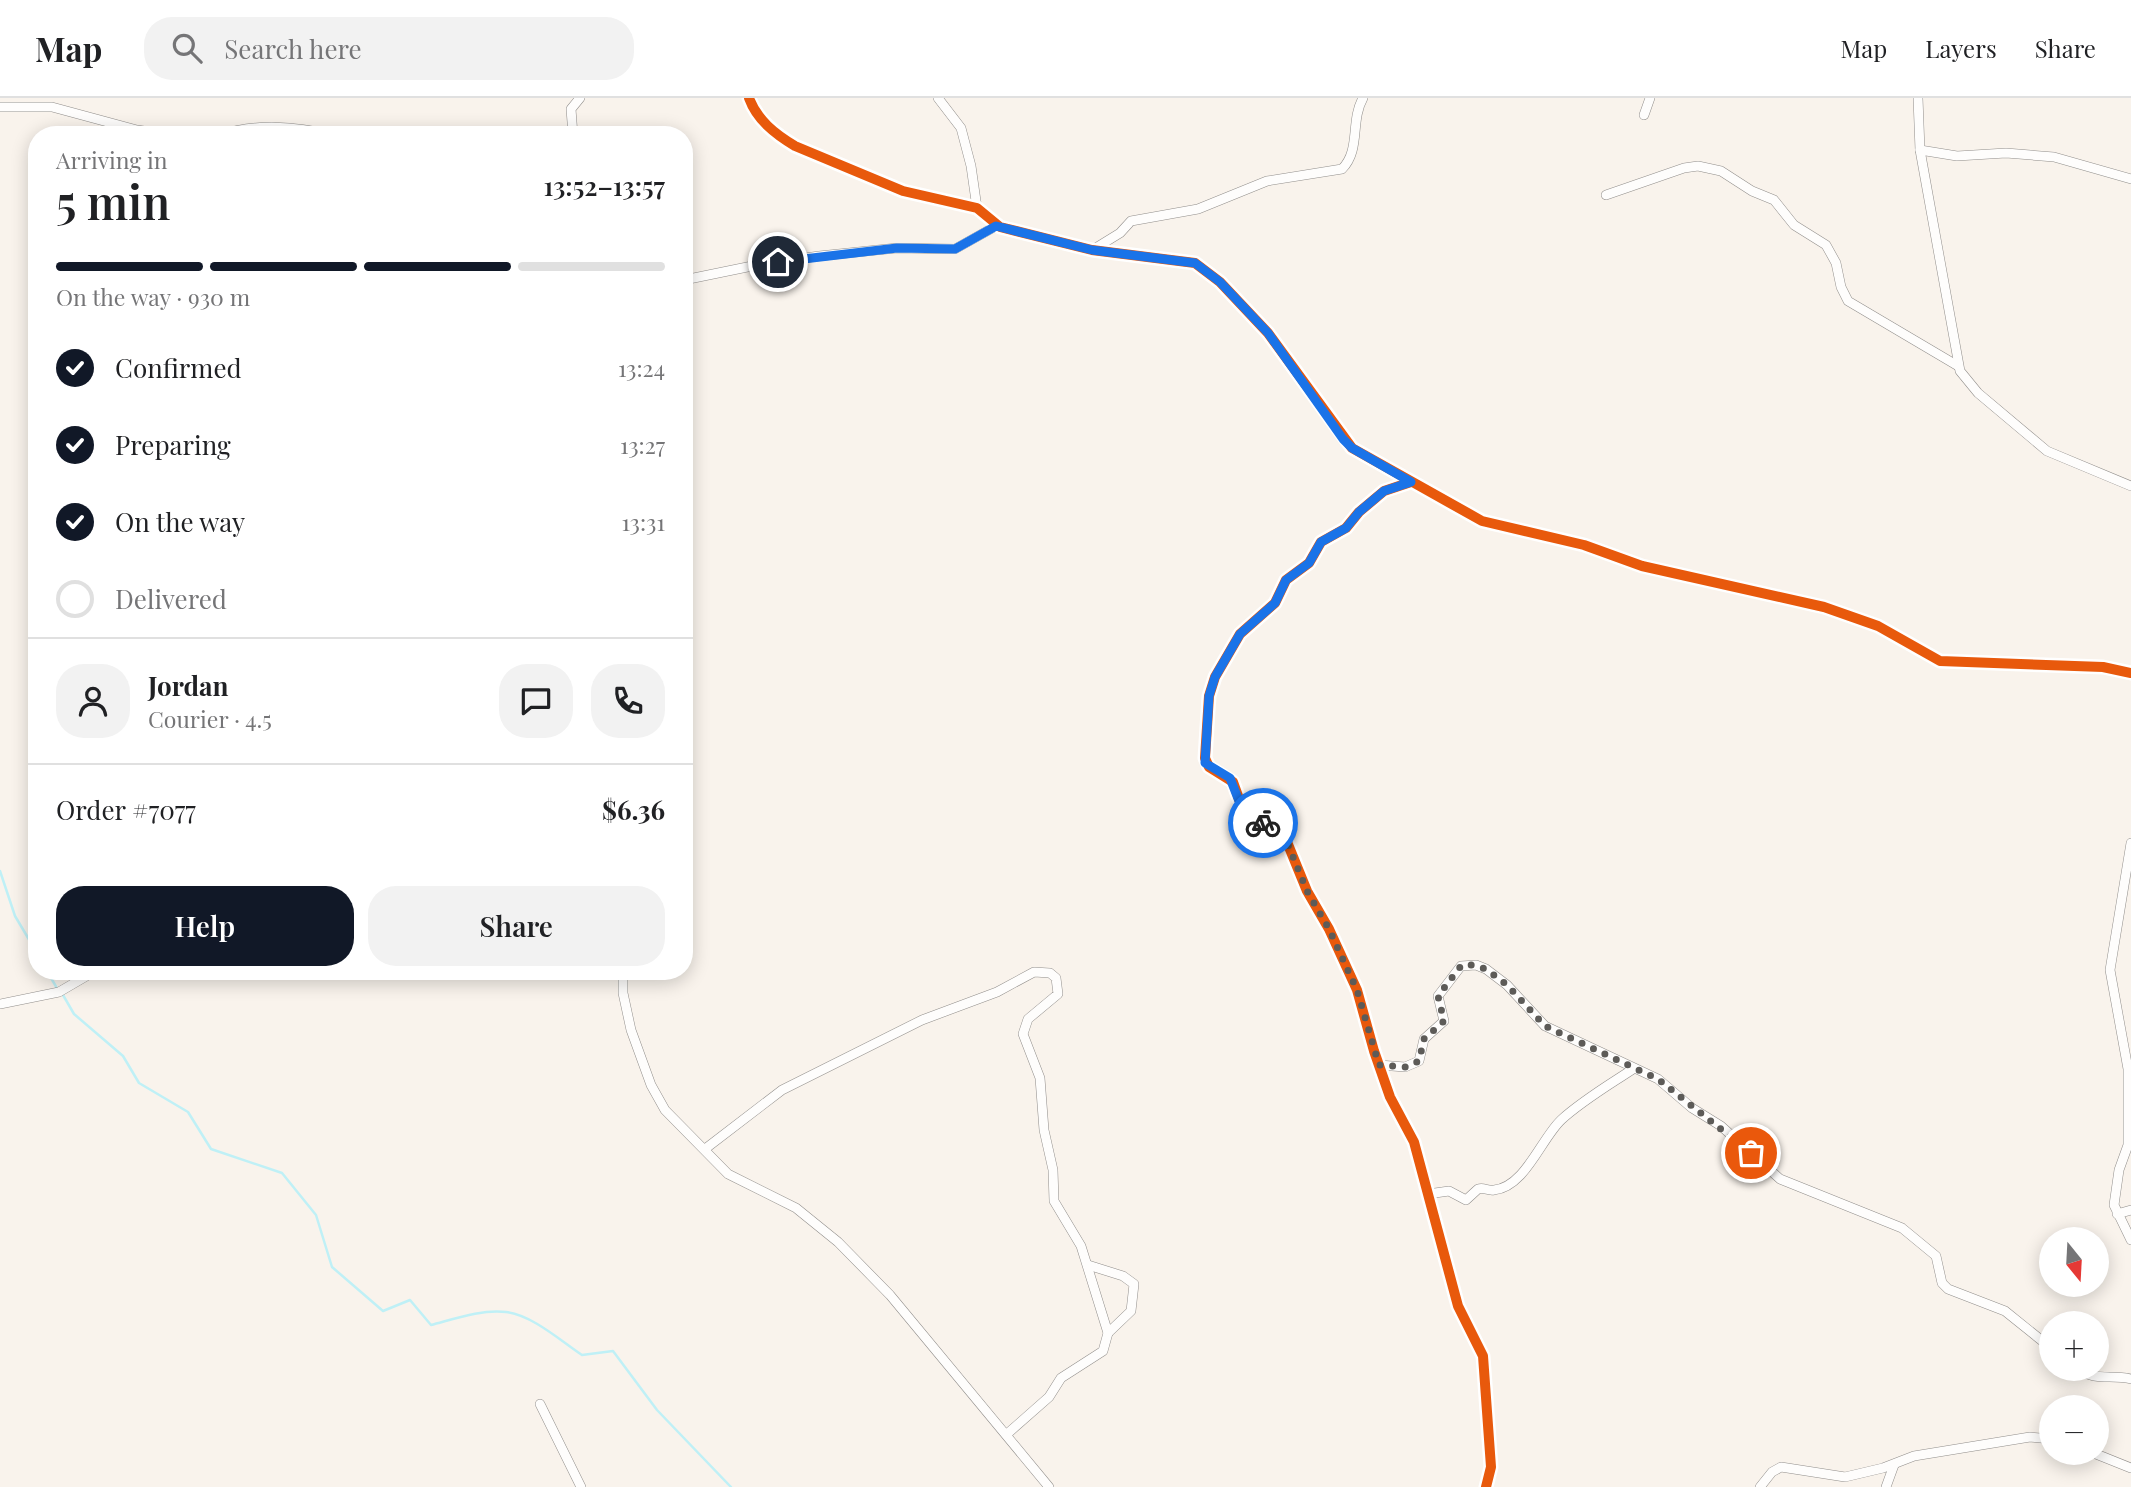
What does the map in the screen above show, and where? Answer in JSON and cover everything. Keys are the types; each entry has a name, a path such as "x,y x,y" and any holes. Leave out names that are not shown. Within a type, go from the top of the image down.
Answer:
{"street":[{"path":"572,126 571,109 580,98"},
{"path":"749,98 762,119 779,136 795,146 904,191 977,208 996,226 1092,250 1180,259 1206,270 1268,333 1352,448 1482,521 1584,545 1642,566 1824,607 1878,626 1940,661 2103,667 2131,673"},
{"path":"938,98 961,128 971,166 977,208"},
{"path":"1092,250 1119,233 1131,221 1198,209 1267,181 1342,169 1353,152 1357,109 1363,98"},
{"path":"1644,115 1650,98"},
{"path":"1918,98 1920,150 1958,366"},
{"path":"0,107 52,107 122,126"},
{"path":"1920,150 1957,156 2006,153 2053,157 2131,179"},
{"path":"1606,195 1684,168 1712,168 1729,175 1752,191 1774,200 1794,225 1826,245 1836,263 1843,293 1848,301 1958,366 1978,393 2040,446 2131,486"},
{"path":"693,279 819,256 897,248 955,249 996,226"},
{"path":"1411,482 1384,491 1359,512 1346,528 1321,542 1309,563 1286,580 1275,603 1240,634 1215,677 1209,696 1205,758 1209,766 1230,778 1248,824 1271,821 1281,831 1307,891 1329,929 1357,990 1393,1103 1414,1142 1458,1306 1480,1347 1486,1366 1485,1414 1491,1467 1486,1487"},
{"path":"2131,843 2110,970 2128,1069 2128,1145 2118,1178 2114,1205 2131,1240"},
{"path":"1379,1065 1405,1067 1419,1061 1424,1039 1444,1021 1438,996 1455,971 1468,964 1496,975 1545,1026 1658,1079 1692,1108 1721,1126 1780,1179 1902,1228 1936,1255 1942,1283 1948,1289 2005,1311 2039,1338"},
{"path":"705,1149 754,1109 800,1080 922,1020 997,992 1034,972 1049,973 1056,978 1058,994 1028,1019 1023,1034 1040,1078 1054,1201 1076,1238 1108,1333"},
{"path":"0,1004 59,992 79,980"},
{"path":"622,980 631,1030 651,1084 665,1110 727,1174 796,1208 838,1242 890,1295 1049,1487"},
{"path":"1428,1194 1448,1191 1466,1200 1478,1189 1494,1190 1512,1181 1531,1164 1552,1130 1563,1119 1633,1069"},
{"path":"2117,1214 2131,1210"},
{"path":"1007,1434 1049,1397 1062,1378 1103,1351 1108,1333 1132,1311 1135,1288 1130,1279 1087,1265"},
{"path":"2109,1376 2131,1379"},
{"path":"540,1404 581,1487"},
{"path":"1760,1487 1772,1472 1781,1467 1845,1477 1894,1465 1914,1456 2030,1437 2039,1438"},
{"path":"2109,1459 2131,1468"},
{"path":"1886,1487 1894,1465"}],"waterway":[{"path":"0,871 15,916 28,938"},
{"path":"52,980 58,990"},
{"path":"63,995 74,1014 123,1056 139,1083 188,1112 211,1149 282,1173 316,1215 332,1267 383,1311 410,1300 431,1325 478,1313 506,1312 536,1323 582,1355 613,1351 657,1410 731,1487"}],"cycle path":[{"path":"749,98 768,126 795,146 903,191 977,208 1000,227 1092,250 1195,263 1220,282 1268,333 1352,448 1482,521 1584,545 1642,566 1824,607 1878,626 1940,661 2103,667 2131,673"},
{"path":"1411,482 1384,491 1359,512 1346,528 1321,542 1309,563 1286,580 1275,603 1240,634 1215,677 1209,696 1205,758 1209,767 1233,782 1248,824 1271,821 1277,826 1357,990 1390,1097 1414,1142 1458,1306 1483,1356 1491,1467 1486,1487"}],"way so far":[{"path":"1263,823 1271,821 1281,831 1307,891 1329,929 1361,999 1379,1065 1405,1067 1419,1061 1424,1039 1444,1021 1438,996 1461,966 1476,965 1496,975 1545,1026 1576,1043 1658,1079 1692,1108 1721,1126 1751,1153"}],"route":[{"path":"778,262 897,248 955,249 996,226 1092,250 1195,263 1220,282 1268,333 1343,439 1352,448 1411,482 1384,491 1370,501 1346,528 1321,542 1309,563 1286,580 1275,603 1240,634 1215,677 1209,696 1205,763 1230,778 1248,824 1263,823"}]}
